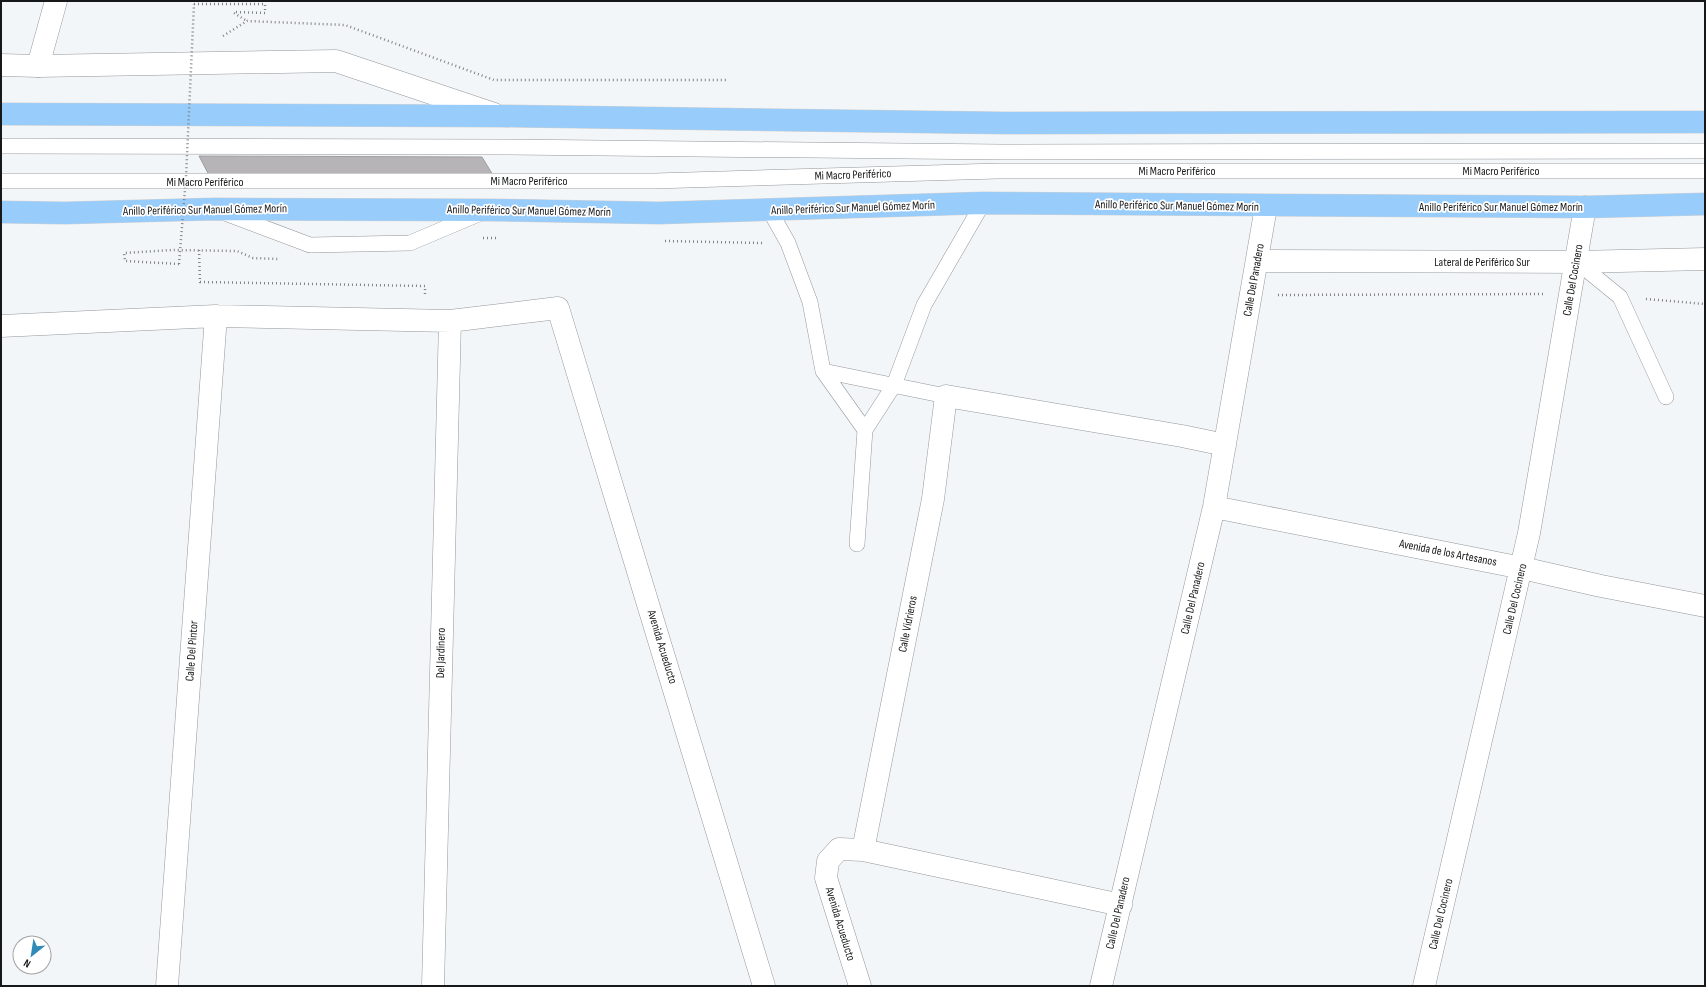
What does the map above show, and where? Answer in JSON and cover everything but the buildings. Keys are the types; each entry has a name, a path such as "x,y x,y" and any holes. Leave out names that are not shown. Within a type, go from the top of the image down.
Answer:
{"highway":[{"path":"1,114 501,116 1003,123 1705,122"},
{"name":"Anillo Periférico Sur Manuel Gómez Morín","path":"1,212 215,209 516,210 659,213 983,204 1585,207 1705,204"},
{"path":"1,227 65,212"}],"street":[{"path":"38,66 56,1"},
{"path":"1,65 38,66 336,60 501,116"},
{"name":"Calle Del Panadero","path":"1101,986 1214,507 1258,261 1266,206"},
{"name":"Calle Del Cocinero","path":"1424,986 1522,568 1570,294 1577,262 1585,207"},
{"name":"Lateral de Periférico Sur","path":"1258,261 1577,262 1705,259"},
{"name":"Avenida Acueducto","path":"450,321 558,308 764,986"},
{"path":"1,326 216,316 450,321"},
{"name":"Calle Del Pintor","path":"167,986 216,316"},
{"name":"Del Jardinero","path":"433,986 450,321"},
{"path":"946,396 1182,436 1225,445"},
{"name":"Calle Vidrieros","path":"862,850 933,499 946,396"},
{"name":"Avenida de los Artesanos","path":"1214,507 1705,606"},
{"name":"Avenida Acueducto","path":"860,986 826,878 828,861 839,850 862,850"},
{"path":"862,850 1121,904"}],"lane":[{"name":"Mi Macro Periférico","path":"1,146 500,147 1001,152 1705,152"},
{"name":"Mi Macro Periférico","path":"1,181 654,181 998,171 1705,171"},
{"path":"857,544 865,430 894,385 924,305 983,204"},
{"path":"215,209 310,245 410,244 490,210"},
{"path":"770,211 788,243 810,302 823,371 865,430"},
{"path":"1577,262 1620,297 1666,397"},
{"path":"823,371 946,396"}],"path":[{"path":"172,250 124,253 125,261 179,264 186,177 194,4 266,4 265,13 234,12 247,21"},
{"path":"494,80 728,80"},
{"path":"667,241 788,243"},
{"path":"199,250 200,282 425,286 426,320"},
{"path":"1251,295 1570,294"},
{"path":"1620,297 1705,304"}]}
